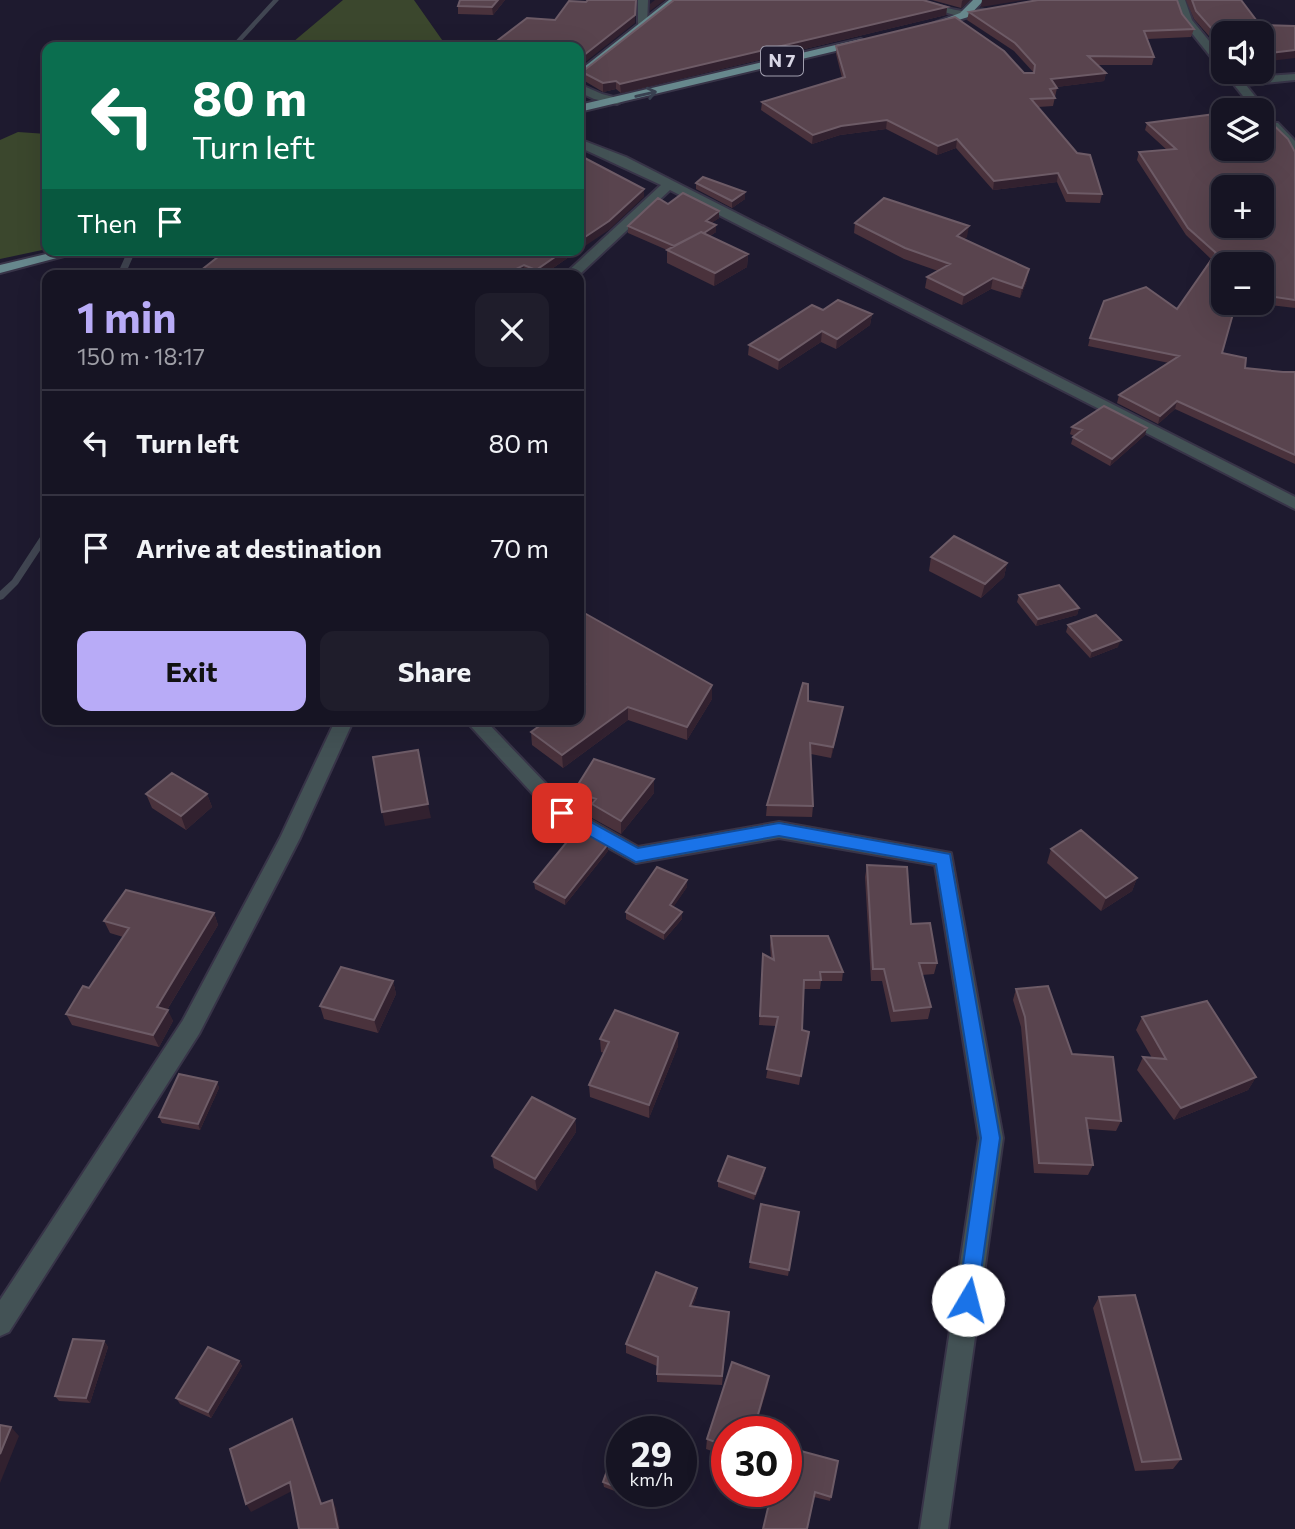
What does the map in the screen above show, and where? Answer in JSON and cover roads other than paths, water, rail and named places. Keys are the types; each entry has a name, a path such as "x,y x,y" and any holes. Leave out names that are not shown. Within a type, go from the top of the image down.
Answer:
{"main road":[{"path":"584,73 675,0"},
{"path":"915,29 964,15 979,0"},
{"name":"N 7","path":"584,108 878,38"},
{"path":"0,269 56,256"}],"street":[{"path":"643,0 643,24"},
{"path":"910,0 964,15 1001,10"},
{"path":"1180,0 1187,21 1211,50"},
{"path":"1274,79 1295,77"},
{"path":"1240,84 1251,98"},
{"path":"584,90 598,97 617,101"},
{"path":"1274,125 1295,148"},
{"path":"584,145 622,160 1295,504"},
{"path":"576,270 668,184"},
{"path":"0,1323 191,1027 290,838 342,725"},
{"path":"479,725 562,813 636,855 779,830 944,859 990,1138 934,1529"}],"waterway":[{"path":"238,42 276,0"},
{"path":"123,270 129,256"},
{"path":"0,597 15,582 42,541"}]}
